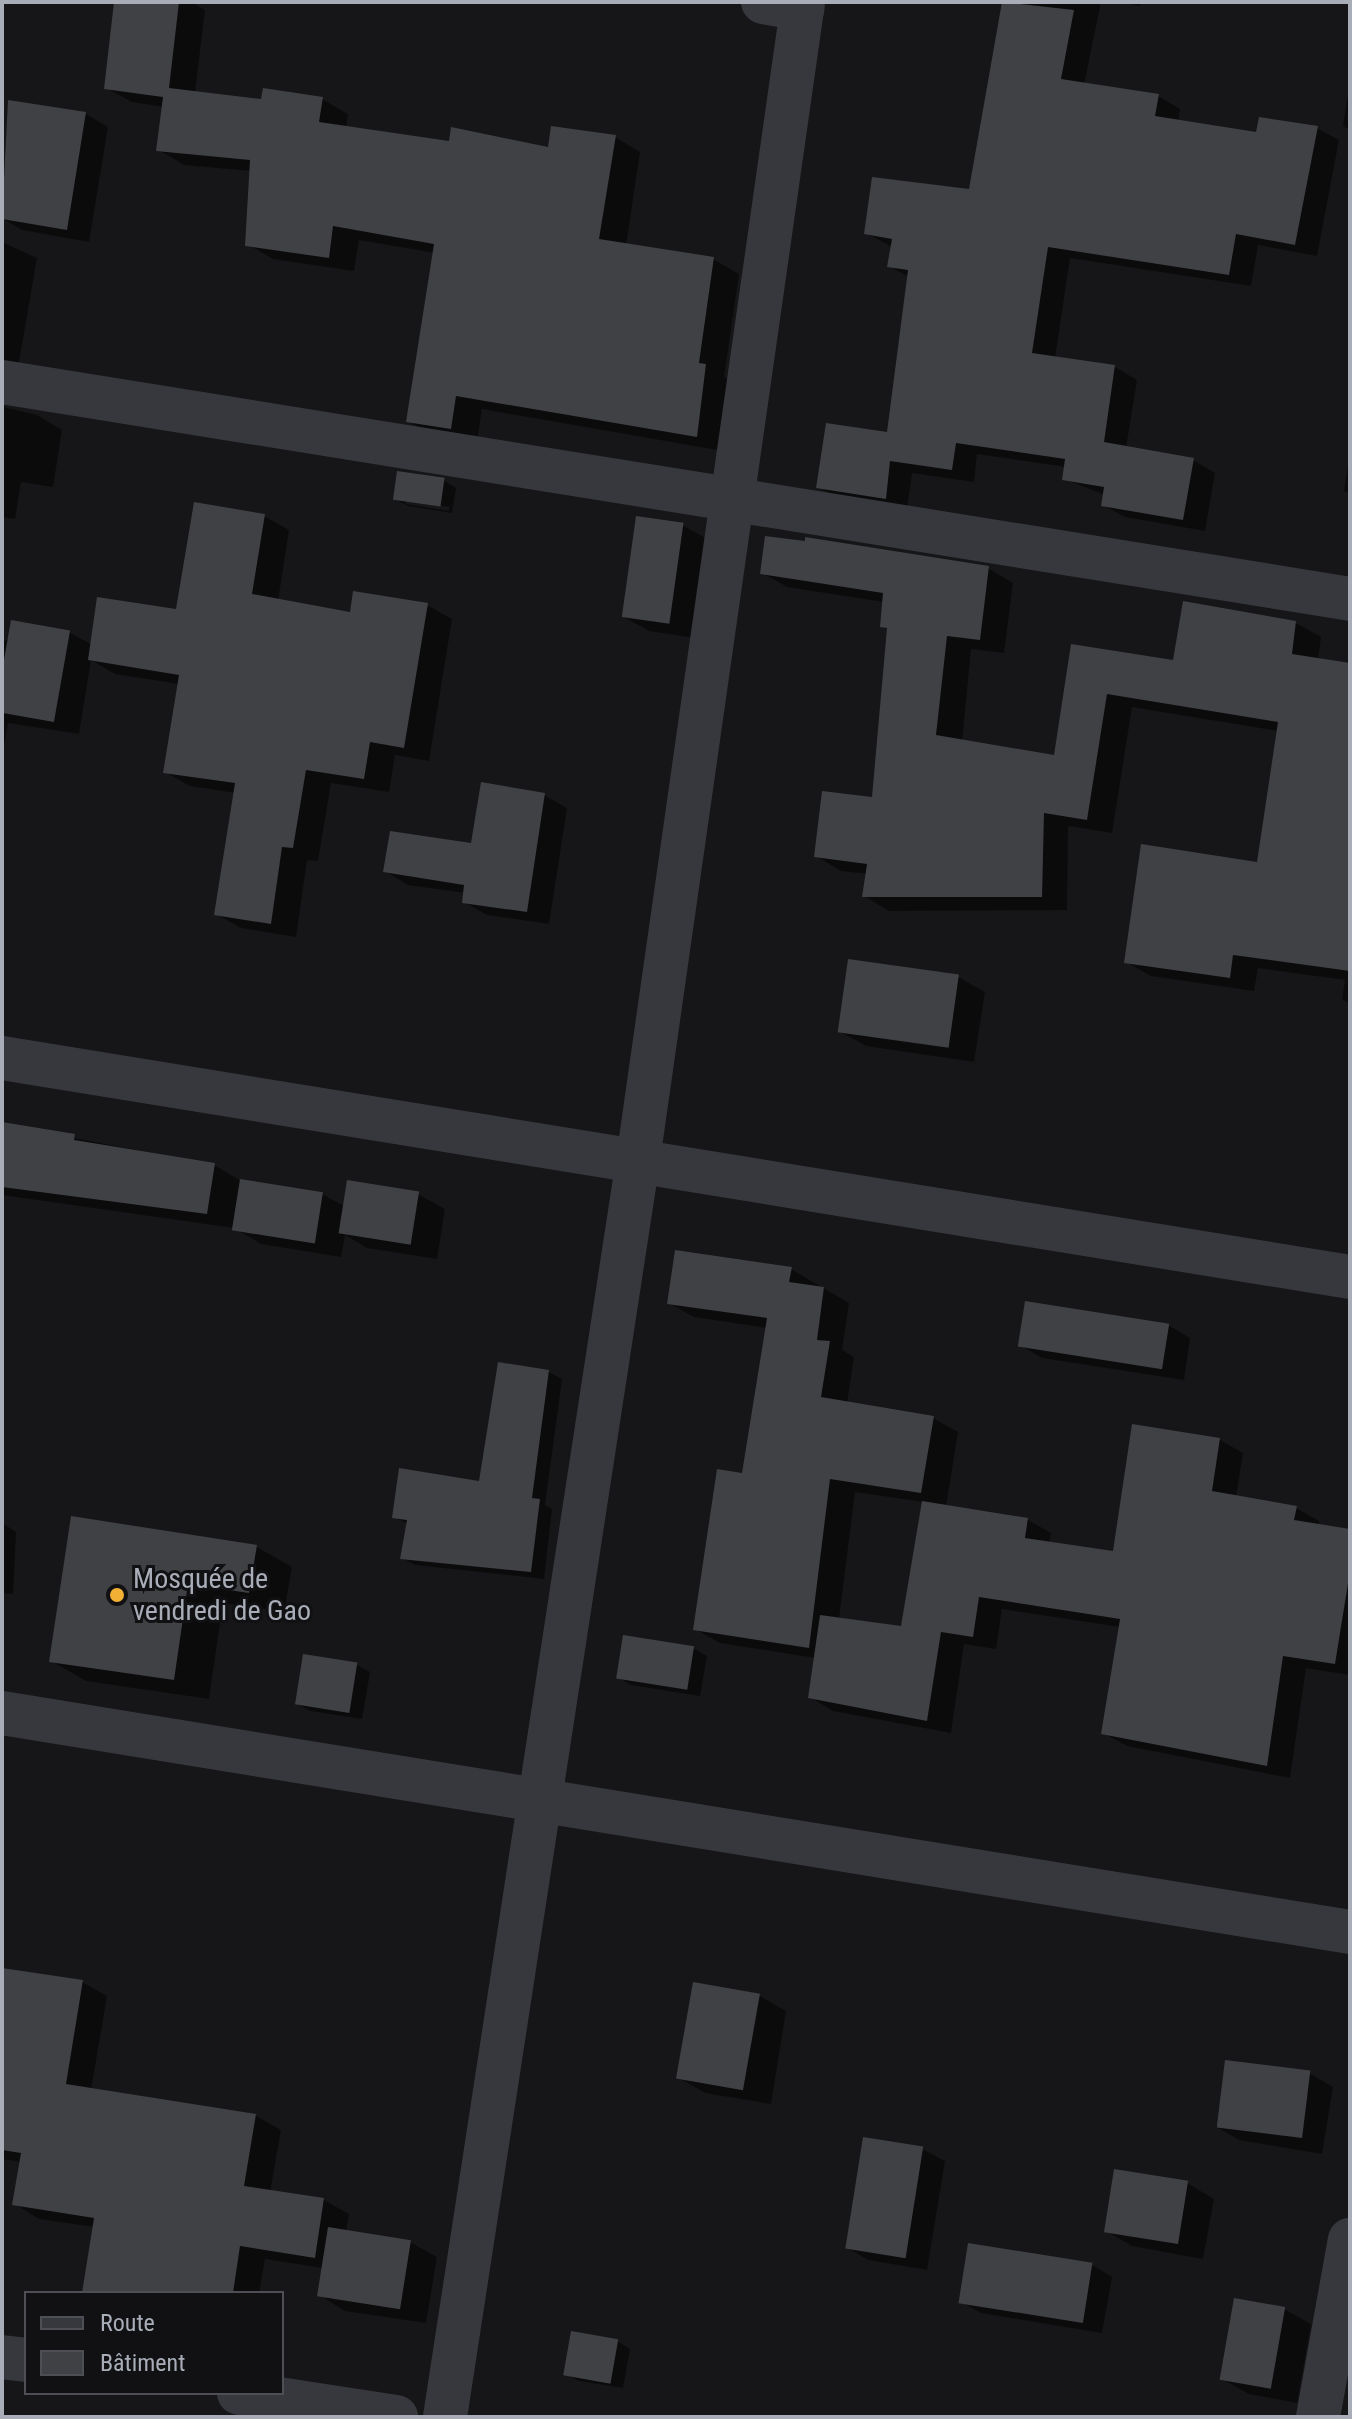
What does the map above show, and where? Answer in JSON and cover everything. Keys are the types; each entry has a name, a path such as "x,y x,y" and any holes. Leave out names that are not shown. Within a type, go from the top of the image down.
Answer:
{"street":[{"path":"445,2417 638,1160 733,504 789,4"},
{"path":"2,382 733,504 1350,599"},
{"path":"2,1058 1350,1277"},
{"path":"2,1713 1350,1932"},
{"path":"1318,2417 1350,2240"},
{"path":"2,2357 24,2360"},
{"path":"252,2395 396,2417"}],"building":[{"path":"114,2 179,2 169,88 261,99 263,88 323,97 319,122 449,141 451,127 548,147 551,126 616,135 599,239 714,257 699,363 706,364 697,437 456,396 451,429 406,422 434,244 333,226 329,258 245,246 250,160 156,151 163,97 104,89"},
{"path":"1002,2 1074,10 1061,79 1159,94 1155,116 1256,132 1259,117 1318,126 1295,245 1236,234 1229,275 1048,247 1032,353 1115,365 1104,442 1194,458 1183,520 1101,506 1104,487 1062,480 1065,459 956,443 952,470 890,461 886,499 816,488 826,423 887,432 908,270 887,267 892,239 864,234 872,177 969,189"},
{"path":"8,100 86,112 67,230 2,219"},
{"path":"397,471 445,478 440,506 393,500"},
{"path":"194,502 265,514 252,594 350,612 353,591 428,603 404,748 370,742 364,779 306,770 293,848 282,847 271,924 214,915 235,783 163,773 179,675 88,660 97,597 176,609"},
{"path":"636,516 684,523 669,624 622,617"},
{"path":"765,536 805,541 805,537 989,566 980,640 947,636 936,735 1054,755 1071,644 1173,660 1183,601 1296,621 1292,654 1350,663 1350,971 1233,955 1230,978 1124,963 1141,844 1257,862 1278,722 1107,694 1087,820 1044,813 1042,897 862,897 867,864 814,857 822,791 872,797 887,628 880,627 883,593 760,574"},
{"path":"11,620 70,630 54,722 2,713 2,671"},
{"path":"481,782 545,793 527,912 462,903 464,885 383,872 390,831 471,843"},
{"path":"848,959 959,975 949,1048 838,1032"},
{"path":"2,1122 75,1134 74,1140 215,1163 207,1214 2,1187"},
{"path":"240,1179 323,1192 315,1244 232,1230"},
{"path":"347,1180 419,1191 411,1245 339,1233"},
{"path":"675,1250 792,1267 789,1282 824,1287 817,1340 830,1341 821,1397 934,1416 921,1493 830,1479 809,1648 693,1630 717,1469 742,1473 767,1318 667,1304"},
{"path":"1025,1301 1169,1324 1162,1369 1018,1346"},
{"path":"498,1362 549,1370 532,1498 540,1499 531,1572 400,1559 407,1520 392,1518 399,1468 479,1481"},
{"path":"1132,1424 1220,1438 1212,1491 1297,1506 1294,1520 1350,1529 1350,1571 1335,1664 1283,1656 1267,1766 1101,1734 1120,1619 979,1597 973,1637 941,1632 927,1721 808,1698 820,1615 901,1626 922,1501 1028,1518 1025,1538 1113,1551"},
{"path":"71,1516 257,1545 249,1593 188,1584 174,1680 49,1662"},
{"path":"623,1635 694,1646 687,1690 616,1678"},
{"path":"303,1654 357,1663 349,1713 295,1704"},
{"path":"2,1968 83,1980 66,2084 256,2114 244,2186 324,2198 315,2258 240,2246 233,2291 82,2291 94,2218 12,2205 21,2153 2,2150"},
{"path":"693,1982 760,1994 743,2090 676,2079"},
{"path":"1225,2060 1310,2070 1302,2138 1217,2127"},
{"path":"863,2137 923,2147 906,2258 845,2249"},
{"path":"1114,2169 1188,2181 1178,2244 1104,2232"},
{"path":"328,2227 411,2240 400,2309 317,2296"},
{"path":"968,2243 1092,2263 1083,2323 958,2303"},
{"path":"1234,2298 1285,2307 1271,2389 1220,2380"},
{"path":"571,2331 618,2339 610,2384 563,2375"}],"place":[{"name":"Mosquée de vendredi de Gao","path":"117,1595"}]}
